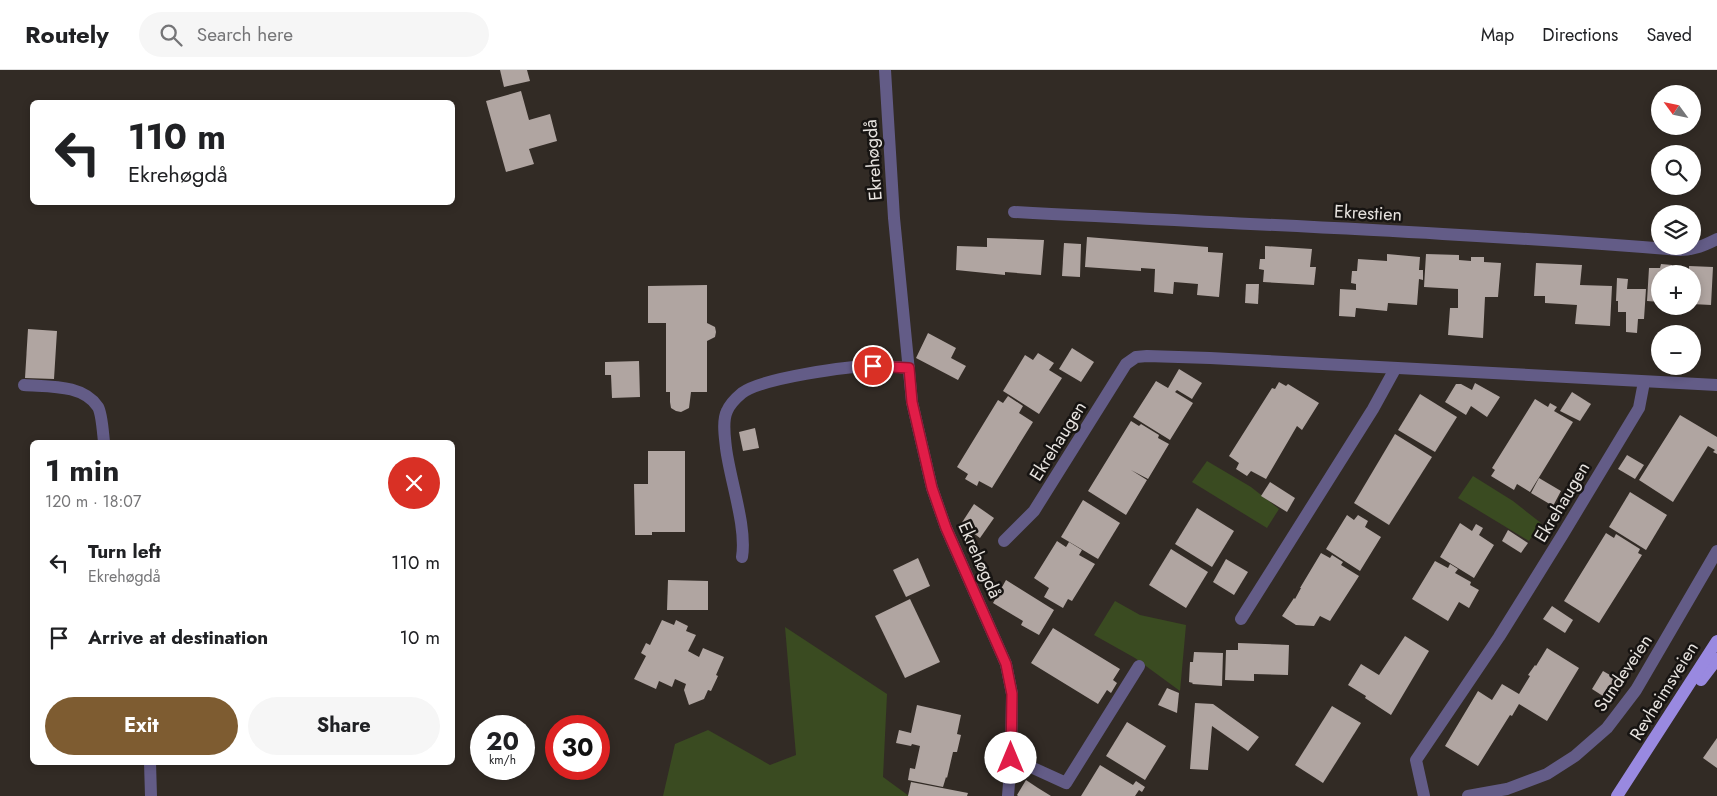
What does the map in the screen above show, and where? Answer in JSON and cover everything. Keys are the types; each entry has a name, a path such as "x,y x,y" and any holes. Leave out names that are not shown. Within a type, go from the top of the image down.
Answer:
{"main road":[{"name":"Revheimsveien","path":"1617,796 1717,641"},
{"name":"Revheimsveien","path":"1641,761 1717,659"}],"street":[{"name":"Ekrehøgdå","path":"885,70 894,218 912,402 932,488 946,528 1006,664 1012,694 1011,758 1008,796"},
{"name":"Ekrestien","path":"1014,212 1358,229 1680,250 1690,250 1717,239"},
{"name":"Ekrehaugen","path":"1004,541 1034,511 1126,364 1136,357 1201,358 1395,369"},
{"path":"742,557 740,521 726,449 726,412 732,402 742,393 760,384 803,375 873,366 909,368"},
{"path":"1241,620 1373,409 1395,369 1717,385"},
{"name":"Ekrehaugen","path":"1424,796 1416,760 1499,637 1639,408 1644,382"},
{"path":"24,385 67,388 84,393 98,408 104,440"},
{"name":"Sundeveien","path":"1468,796 1507,789 1547,774 1575,756 1607,728 1636,690 1717,551"},
{"path":"1011,758 1066,783 1139,666"},
{"path":"150,765 151,796"}],"green space":[{"path":"1207,461 1251,487 1279,509 1267,528 1192,482"},
{"path":"1473,476 1513,501 1541,523 1529,541 1458,498"},
{"path":"1115,601 1140,615 1186,625 1180,691 1135,658 1094,635"},
{"path":"785,627 887,694 883,777 909,796 663,796 675,744 708,730 770,765 796,755"}],"building":[{"path":"500,70 527,70 530,81 504,87"},
{"path":"521,91 529,120 550,114 557,141 529,149 534,164 506,172 486,101"},
{"path":"1087,237 1208,247 1208,252 1223,253 1219,297 1197,295 1198,284 1174,282 1173,294 1154,292 1155,269 1141,268 1141,271 1085,267"},
{"path":"987,238 1044,240 1041,275 1005,272 1005,275 956,270 957,246 987,247"},
{"path":"1064,243 1081,244 1080,277 1062,276"},
{"path":"1265,246 1312,249 1310,267 1316,267 1314,285 1263,282 1264,270 1259,269 1260,259 1265,259"},
{"path":"1387,254 1420,257 1419,270 1423,270 1423,280 1419,279 1417,305 1388,303 1387,311 1356,308 1355,317 1339,316 1340,289 1356,290 1356,284 1351,283 1352,271 1357,271 1358,259 1387,261"},
{"path":"1426,254 1459,255 1459,260 1471,261 1471,257 1484,257 1484,262 1501,263 1498,297 1485,297 1483,338 1448,335 1450,308 1458,308 1458,289 1424,287"},
{"path":"1536,263 1582,265 1580,285 1612,286 1610,326 1575,324 1577,305 1545,303 1545,296 1534,296"},
{"path":"1701,266 1713,267 1711,305 1701,304"},
{"path":"1649,268 1651,268 1651,301 1647,301"},
{"path":"1617,278 1628,279 1627,289 1646,289 1644,319 1638,319 1637,333 1626,332 1626,312 1618,312 1618,301 1616,301"},
{"path":"1246,284 1259,284 1258,304 1245,303"},
{"path":"707,285 707,323 715,327 716,332 715,337 707,341 707,392 691,392 689,408 681,412 676,411 671,408 670,392 666,392 666,323 648,323 648,286"},
{"path":"28,329 57,331 54,379 25,378"},
{"path":"928,333 956,348 951,358 966,366 958,380 916,358"},
{"path":"1072,348 1094,362 1081,382 1059,369"},
{"path":"1038,353 1054,363 1049,370 1062,378 1039,414 1003,391 1025,355 1033,360"},
{"path":"639,361 640,397 612,398 611,375 605,375 605,362"},
{"path":"1179,369 1202,383 1192,399 1177,390 1175,392 1193,403 1170,440 1133,417 1156,381 1168,388"},
{"path":"1279,382 1286,386 1288,384 1319,403 1302,430 1297,426 1266,479 1251,471 1247,476 1236,469 1239,463 1229,456 1272,388 1275,389"},
{"path":"1475,383 1500,397 1487,417 1471,406 1466,415 1445,402 1456,384 1461,384 1472,390"},
{"path":"1572,392 1591,404 1580,421 1560,411"},
{"path":"1420,394 1457,417 1435,452 1398,430"},
{"path":"1008,396 1023,406 1019,413 1033,422 992,488 979,481 977,486 965,479 968,474 957,467 998,400 1003,403"},
{"path":"1535,399 1548,407 1550,403 1557,407 1554,411 1573,422 1530,492 1517,484 1514,490 1491,476 1495,470 1492,468"},
{"path":"1680,415 1717,437 1717,454 1713,452 1715,450 1708,446 1673,502 1639,480"},
{"path":"1131,421 1139,426 1141,424 1159,435 1158,438 1169,444 1148,479 1131,470 1147,480 1126,515 1088,491"},
{"path":"755,428 759,448 743,451 739,432"},
{"path":"1395,434 1432,457 1389,525 1354,503"},
{"path":"648,451 685,451 685,532 652,532 652,535 635,535 634,484 648,484"},
{"path":"1627,455 1644,465 1635,479 1618,469"},
{"path":"1539,478 1561,491 1553,506 1531,493"},
{"path":"1270,482 1295,498 1287,512 1261,496"},
{"path":"1630,492 1667,515 1646,550 1609,527"},
{"path":"1083,500 1120,523 1098,559 1061,537"},
{"path":"974,504 994,518 980,538 961,524"},
{"path":"1197,508 1234,531 1212,567 1175,544"},
{"path":"1347,515 1354,520 1358,515 1368,521 1365,527 1381,537 1360,571 1326,549"},
{"path":"1460,523 1472,531 1476,524 1483,528 1479,535 1494,545 1474,578 1440,557"},
{"path":"1508,530 1528,543 1521,553 1502,541"},
{"path":"1606,533 1614,538 1616,534 1640,549 1638,553 1642,555 1599,623 1564,601"},
{"path":"1057,541 1066,547 1069,542 1082,550 1079,555 1095,564 1072,601 1068,599 1063,608 1044,597 1049,588 1034,578"},
{"path":"1171,549 1208,572 1186,608 1149,585"},
{"path":"1321,553 1330,558 1332,555 1343,562 1341,565 1359,576 1330,621 1320,616 1314,626 1296,625 1282,616 1295,599"},
{"path":"918,558 930,586 906,597 893,570"},
{"path":"1226,559 1248,572 1234,595 1213,582"},
{"path":"1435,561 1448,568 1450,564 1458,569 1455,573 1471,582 1470,585 1479,590 1469,608 1459,602 1448,621 1412,599"},
{"path":"668,580 708,581 708,610 667,610"},
{"path":"1006,580 1054,610 1039,635 1021,625 1023,621 993,603"},
{"path":"910,599 940,662 905,678 875,616"},
{"path":"1552,606 1573,620 1565,633 1543,619"},
{"path":"662,620 674,625 676,620 688,626 686,631 696,635 688,651 699,657 703,648 724,657 711,691 708,690 704,699 689,705 684,690 686,684 675,679 672,687 659,681 656,689 634,679 646,656 641,653 646,643 650,645"},
{"path":"1053,628 1120,669 1113,680 1117,683 1111,693 1107,690 1098,704 1031,663"},
{"path":"1405,636 1429,651 1391,715 1348,685 1361,664 1379,675"},
{"path":"1238,643 1289,645 1288,675 1254,674 1254,681 1225,680 1226,650 1238,650"},
{"path":"1547,648 1579,668 1547,721 1519,704 1478,766 1445,746 1478,691 1492,700 1502,684 1519,694 1530,676 1528,675"},
{"path":"1194,652 1223,653 1222,686 1192,684 1189,682 1190,662 1193,662"},
{"path":"1603,671 1617,679 1606,698 1592,689"},
{"path":"1167,688 1179,693 1177,713 1158,705"},
{"path":"1195,703 1213,704 1259,737 1248,751 1212,726 1208,770 1190,769"},
{"path":"917,705 961,715 957,734 961,735 957,752 953,752 943,787 908,780 910,768 915,769 920,746 896,743 899,730 911,733"},
{"path":"1332,706 1361,723 1323,783 1295,765"},
{"path":"1127,722 1166,746 1145,780 1106,756"},
{"path":"1717,738 1717,768 1703,758"},
{"path":"1100,765 1133,785 1136,781 1145,787 1142,792 1139,790 1135,796 1081,796"},
{"path":"1026,780 1051,796 1018,796"},
{"path":"911,782 968,793 967,796 908,796"}],"route":[{"path":"873,366 909,368 912,402 932,488 946,528 1006,664 1012,694 1011,758"}]}
